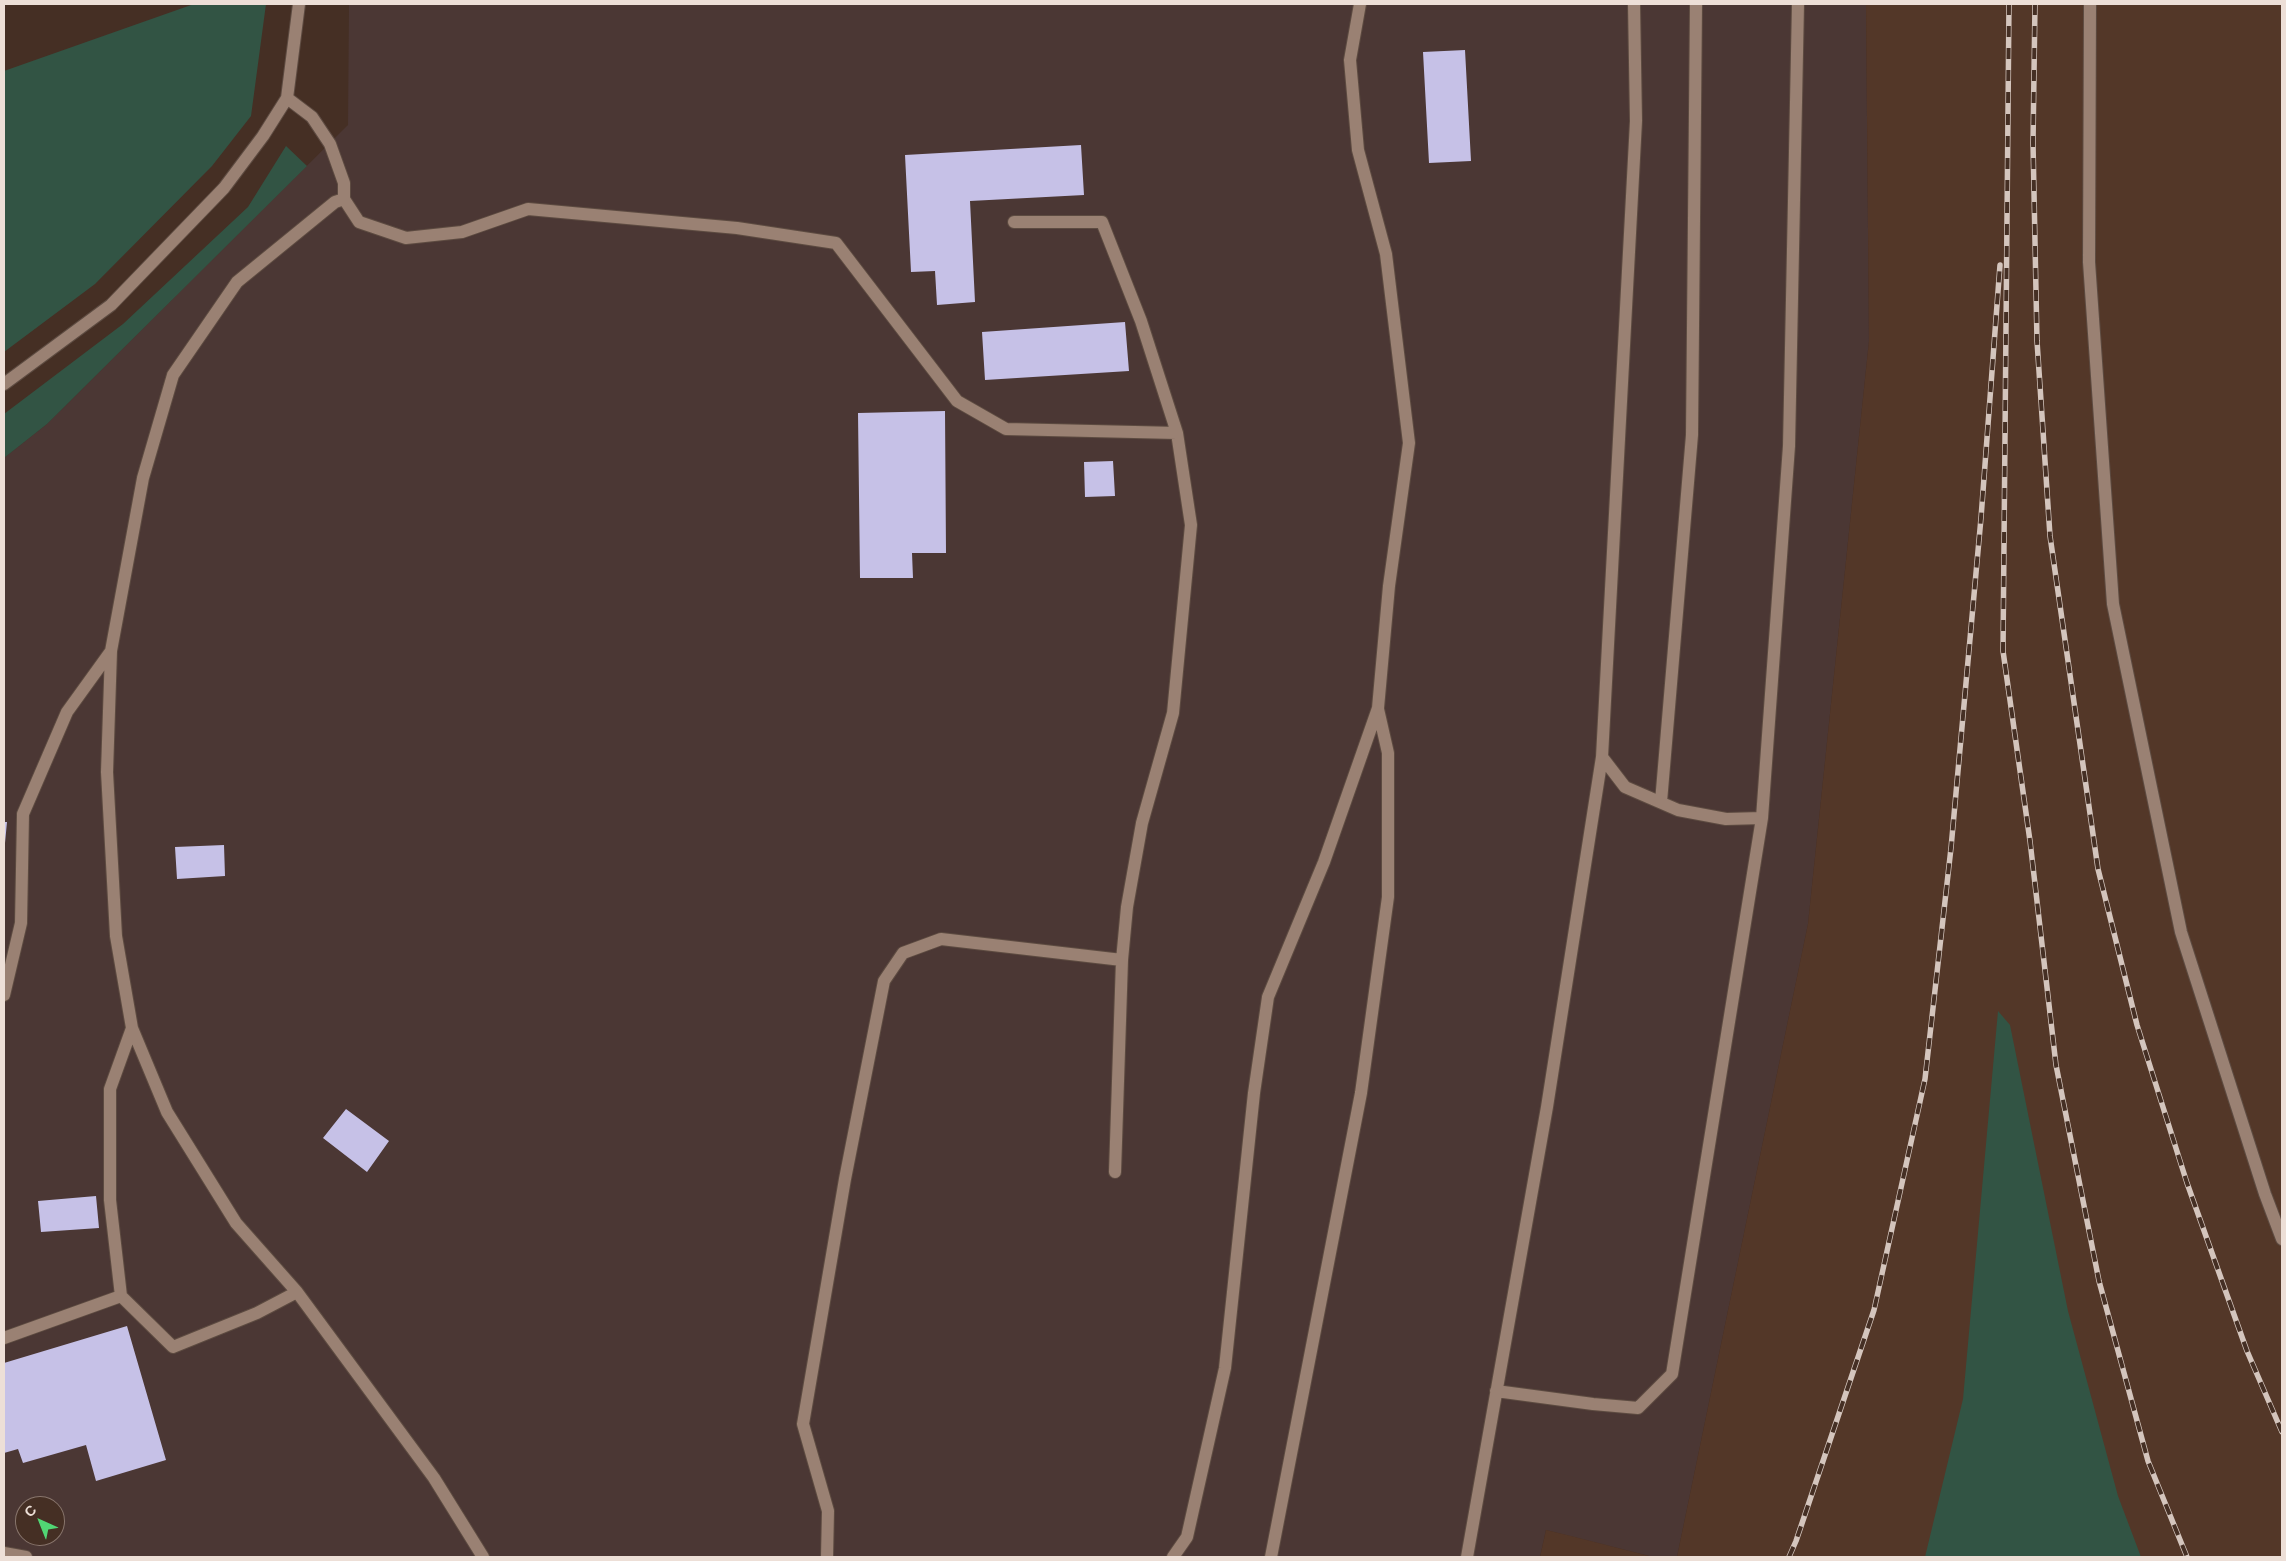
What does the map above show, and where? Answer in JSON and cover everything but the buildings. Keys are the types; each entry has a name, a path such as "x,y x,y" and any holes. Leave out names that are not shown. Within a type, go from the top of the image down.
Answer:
{"street":[{"path":"4,384 111,305 224,188 263,136 288,98 299,4"},
{"path":"1173,1557 1187,1538 1225,1368 1254,1093 1268,997 1324,862 1378,708 1389,586 1409,443 1386,254 1358,150 1350,60 1360,4"},
{"path":"1466,1557 1547,1107 1602,757 1636,121 1634,4"},
{"path":"1660,802 1692,435 1696,4"},
{"path":"1496,1391 1638,1408 1672,1374 1762,818 1790,446 1798,4"},
{"path":"2090,4 2089,262 2113,604 2181,932 2265,1194 2282,1239"},
{"path":"288,98 312,117 330,144 344,183 344,199 359,222 406,238 462,232 528,209 737,228 836,243 957,401 1006,428 1177,434"},
{"path":"344,199 335,202 237,282 173,375 143,478 111,651 108,782 116,936 132,1028 167,1112 236,1223 297,1292 434,1478 483,1557"},
{"path":"1014,222 1102,222 1141,321 1177,434 1191,526 1173,713 1142,823 1127,907 1122,960 1115,1172"},
{"path":"4,995 21,923 23,814 67,712 111,651"},
{"path":"1271,1557 1361,1093 1388,897 1388,753 1378,708"},
{"path":"1602,757 1624,787 1678,810 1726,819 1762,818"},
{"path":"826,1557 828,1511 803,1424 845,1179 884,981 903,953 941,939 1122,960"},
{"path":"132,1028 110,1088 110,1200 120,1296 173,1347 257,1313 297,1292"},
{"path":"4,1338 120,1296"},
{"path":"4,1554 26,1557"}],"shaded area":[{"path":"349,4 1866,4 1869,341 1808,924 1677,1557 1653,1557 1546,1530 1540,1557 4,1557 4,458 47,424 348,125"},
{"path":"1866,4 2282,4 2282,1557 1677,1557 1808,924 1869,341"},
{"path":"1546,1530 1571,1536 1653,1557 1540,1557"}],"green space":[{"path":"194,4 266,4 251,116 212,166 95,284 4,352 4,71"},
{"path":"286,146 307,166 47,424 4,458 4,414 123,324 248,207"},
{"path":"1998,1011 2010,1025 2068,1311 2118,1496 2141,1557 1925,1557 1963,1399"}],"railway":[{"path":"2009,4 2003,651 2030,841 2056,1065 2099,1281 2148,1461 2187,1557"},
{"path":"2035,4 2033,143 2037,341 2050,536 2098,869 2137,1025 2187,1183 2247,1351 2282,1432"},
{"path":"1789,1557 1874,1310 1925,1079 1951,848 1981,518 2000,265"}]}
